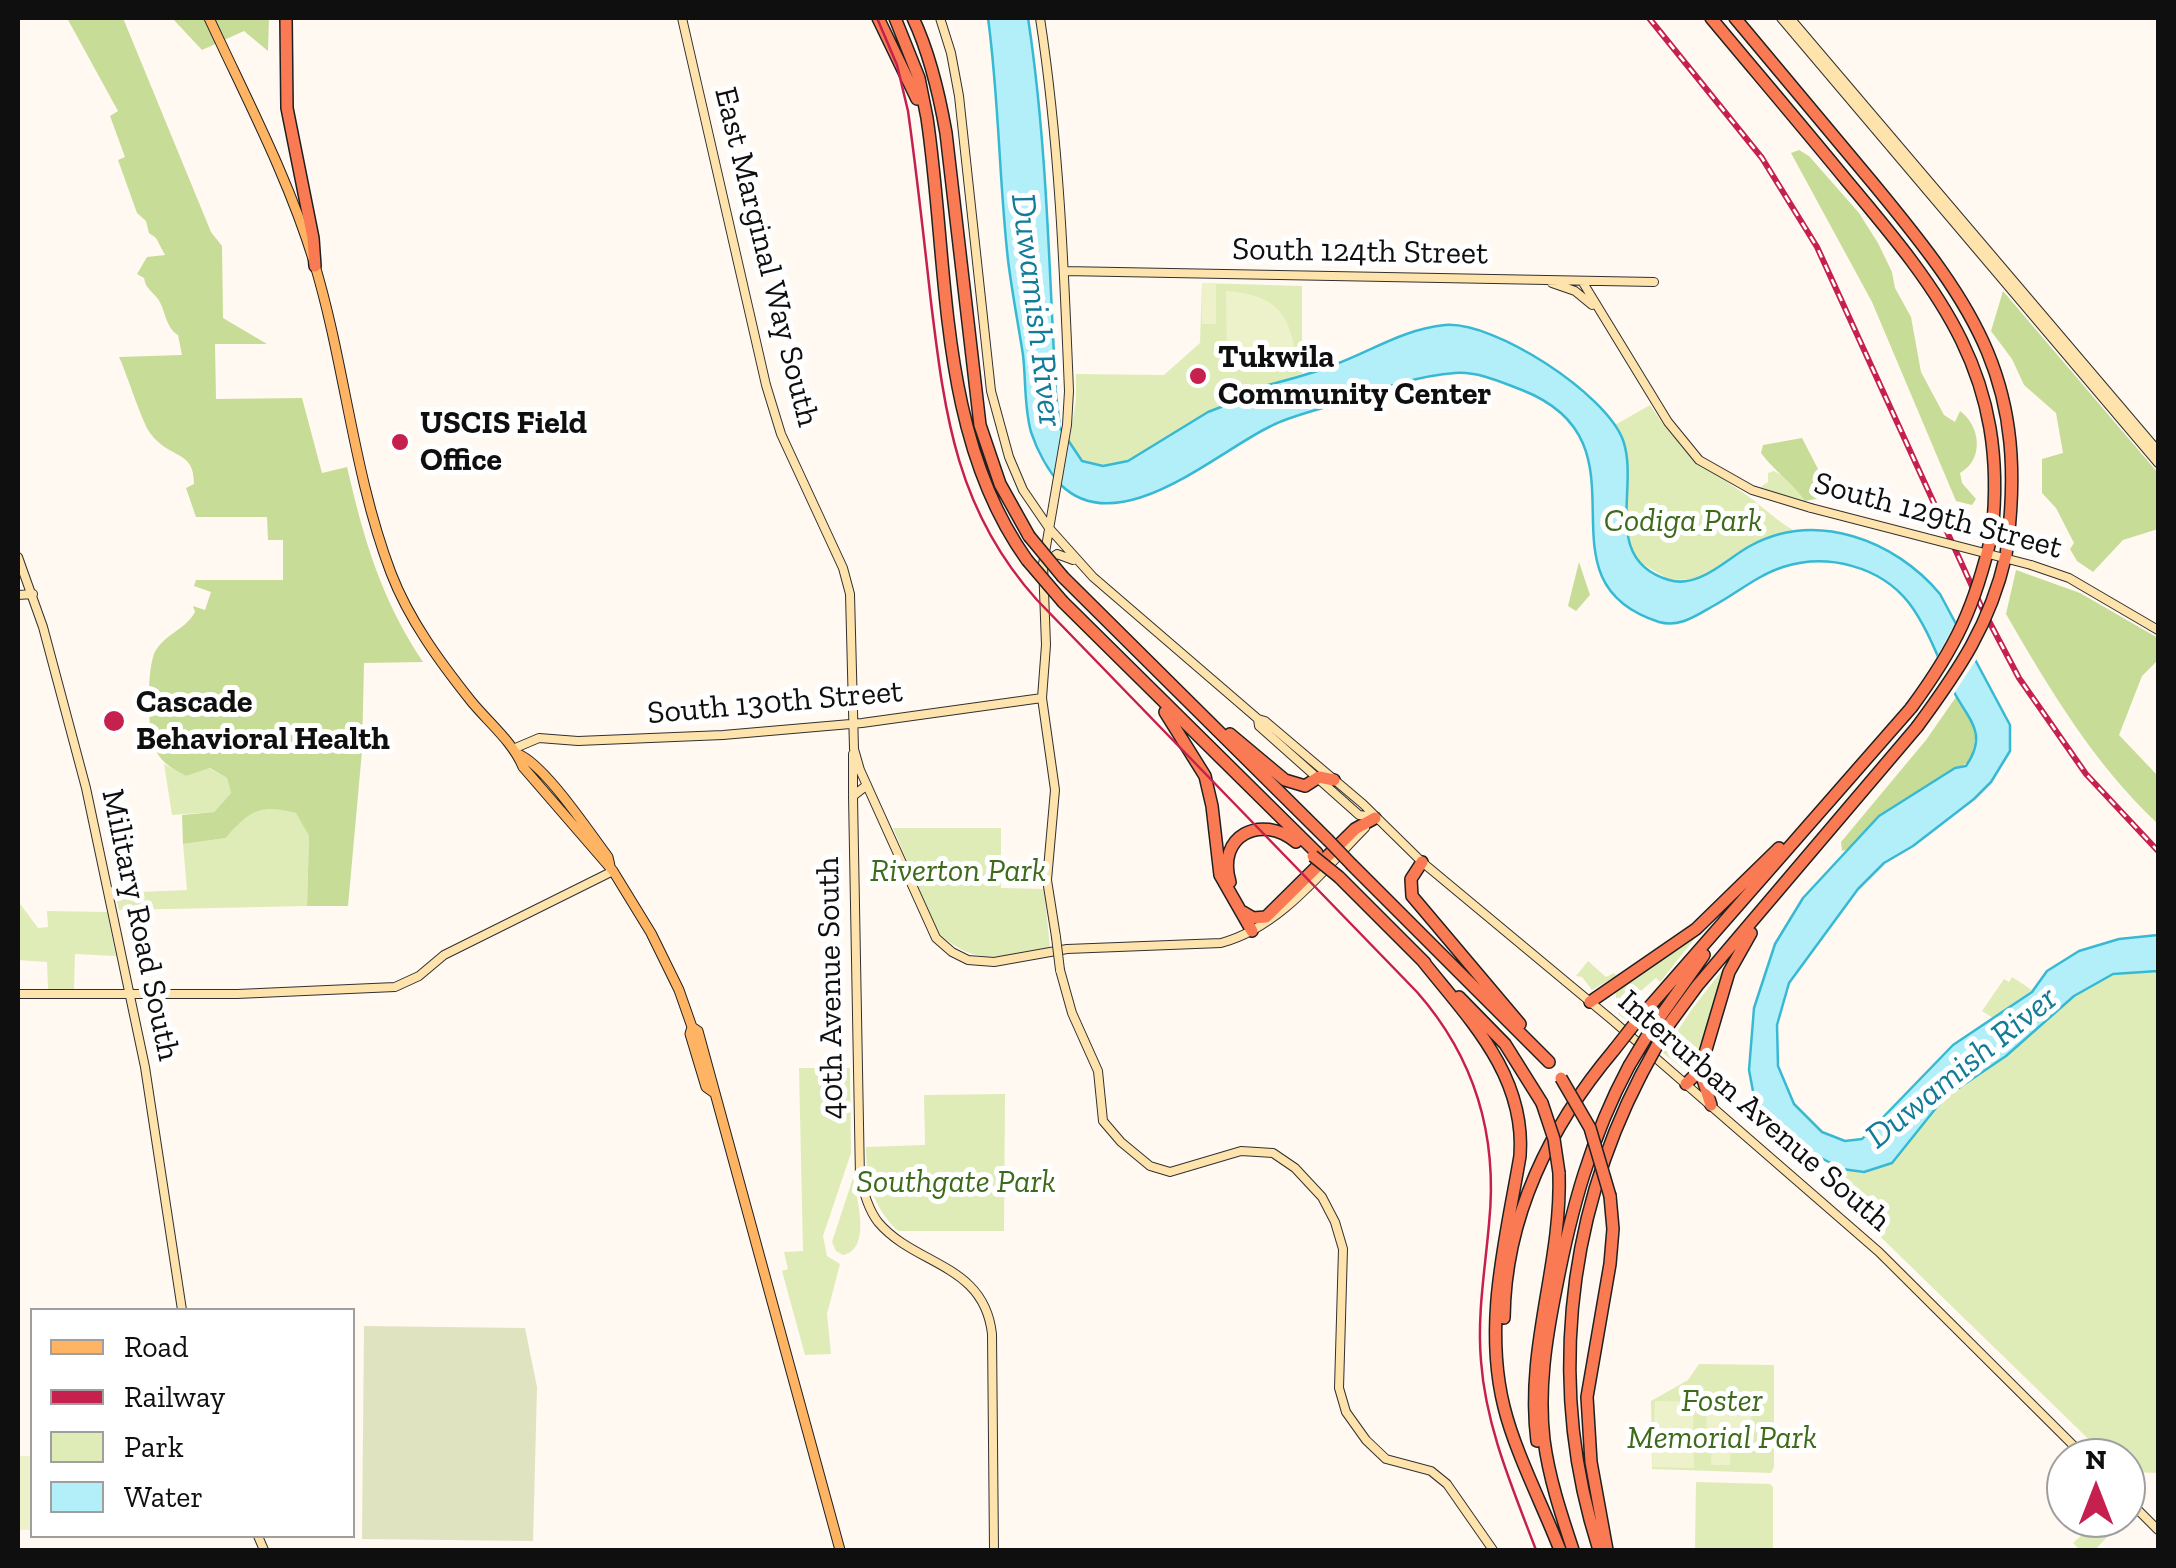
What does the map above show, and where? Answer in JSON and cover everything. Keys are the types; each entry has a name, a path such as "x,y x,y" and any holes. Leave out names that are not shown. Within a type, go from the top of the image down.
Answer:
{"highway":[{"path":"286,18 286,108 313,238 315,266"},
{"path":"878,18 914,89 932,150"},
{"path":"895,18 919,78 932,150 959,390 968,437 989,500 1026,560 1063,602 1505,1044 1542,1102 1560,1173 1559,1214 1533,1388 1540,1457 1558,1544"},
{"path":"913,18 924,40 943,118 980,424 1000,484 1028,536 1156,671 1549,1062"},
{"path":"1526,1464 1505,1368 1504,1298 1511,1251 1525,1200 1546,1150 1590,1078 1911,708 1941,667 1967,618 1992,533 1995,468 1987,410 1966,344 1948,311 1903,247 1710,18"},
{"path":"1598,1550 1571,1417 1569,1344 1572,1294 1585,1218 1600,1169 1640,1074 1667,1027 1918,728 1958,672 1978,638 1999,584 2011,517 2012,457 2001,390 1982,336 1954,286 1923,244 1734,18"},
{"path":"1128,666 1178,728 1200,765 1210,792 1220,875 1252,931"},
{"path":"1156,671 1284,780 1305,786 1319,777 1334,780"},
{"path":"1590,1002 1696,929 1840,789"},
{"path":"1243,912 1252,918 1266,917 1355,828 1375,818"},
{"path":"1252,931 1226,868 1232,846 1241,836 1258,829 1279,830 1315,855"},
{"path":"1686,1084 1700,1070 1734,960 1827,835"},
{"path":"1422,862 1410,883 1415,901 1561,1078 1590,1128 1610,1196 1610,1264 1587,1385 1590,1462 1607,1550"},
{"path":"1572,1550 1547,1461 1543,1410 1544,1359 1575,1197 1606,1108 1629,1066 1757,884"},
{"path":"1422,960 1493,1052 1517,1106 1520,1156 1499,1266 1496,1330 1504,1407 1558,1544"},
{"path":"1700,1070 1711,1105"}],"main road":[{"path":"209,18 278,166 315,266 391,573 436,656 515,752 522,767 612,868 668,966 692,1027 690,1034 706,1087 713,1092 840,1550"}],"street":[{"name":"East Marginal Way South","path":"682,18 759,361 781,434 843,568 850,594 854,749 928,926 952,952 968,960 994,962 1067,949 1210,946 1252,931"},
{"name":"Interurban Avenue South","path":"940,18 958,96 992,392 1008,458 1049,528 1082,566 1879,1252 2066,1438"},
{"path":"1040,18 1053,98 1070,390 1068,425 1043,570 1046,645 1042,698 1056,790 1047,862 1060,970 1080,1034 1098,1071 1103,1121 1150,1166 1177,1171 1241,1151 1261,1150 1286,1160 1322,1198 1344,1250 1339,1388 1346,1412 1386,1460 1431,1471 1440,1477 1493,1550"},
{"path":"1781,18 2158,464"},
{"path":"1790,18 2158,452"},
{"name":"South 124th Street","path":"1064,271 1654,282"},
{"path":"1533,280 1566,287 1596,308"},
{"path":"1581,295 1582,281"},
{"path":"1582,281 1596,308"},
{"path":"1596,308 1597,290 1607,281"},
{"name":"South 129th Street","path":"1596,308 1683,444 1700,460 1752,490 2069,578 2158,630"},
{"path":"1028,498 1044,505 1056,494"},
{"path":"1043,570 1049,557 1057,554 1082,566"},
{"name":"Military Road South","path":"18,557 33,594 86,788 160,1153 182,1308"},
{"path":"18,594 33,594"},
{"name":"South 130th Street","path":"515,752 539,738 664,739 854,724 1042,698"},
{"name":"Interurban Avenue South","path":"1258,719 1259,726 1359,814 1375,818"},
{"name":"40th Avenue South","path":"854,749 858,1156 865,1196 879,1223 895,1238 972,1286 990,1322 994,1550"},
{"path":"854,796 866,785"},
{"path":"1252,931 1295,899 1375,818"},
{"path":"18,994 130,995 395,987 419,976 444,955 612,868"}],"green space":[{"path":"67,18 123,18 211,232 222,246 223,318 267,344 215,344 216,399 302,398 322,473 347,467 376,568 408,639 423,662 364,663 362,751 348,906 307,906 309,836 296,813 273,809 256,812 226,838 183,844 182,815 214,812 231,793 227,778 210,768 186,776 165,763 156,751 149,716 153,658 160,644 191,618 193,606 205,610 211,592 194,586 196,580 283,580 283,540 268,540 267,517 196,517 186,488 194,484 190,465 158,442 142,418 119,357 182,355 178,335 161,304 137,274 147,257 165,255 149,233 146,221 137,213 118,160 125,157 110,116 118,111"},
{"path":"172,18 269,18 268,51 244,31 202,50"},
{"path":"1799,150 1809,156 1859,213 1878,243 1911,317 1921,372 1944,415 1955,422 1960,411 1972,425 1976,452 1960,473 1962,483 1976,499 1972,505 1956,501 1872,302 1791,153"},
{"path":"1202,283 1302,286 1302,374 1244,392 1234,402 1209,412 1128,461 1103,466 1082,461 1069,442 1076,374 1164,375 1200,343"},
{"path":"1202,283 1216,283 1216,324 1202,324"},
{"path":"1226,291 1256,296 1276,308 1289,327 1296,357 1227,358"},
{"path":"2003,291 2158,473 2158,529 2123,540 2093,572 2077,561 2070,549 2074,543 2056,508 2042,493 2042,459 2063,453 2056,413 2024,385 2012,359 1991,331"},
{"name":"Codiga Park","path":"1650,405 1691,454 1793,530 1753,544 1697,579 1670,580 1641,563 1631,550 1626,510 1629,472 1623,440 1615,425"},
{"path":"1802,438 1832,496 1805,501 1761,453 1763,445"},
{"path":"1774,471 1792,481 1805,501 1759,488 1768,482 1768,473"},
{"path":"1579,562 1590,595 1576,611 1568,606"},
{"path":"2016,570 2080,593 2158,638 2158,660 2142,676 2119,735 2158,776 2158,824 2093,751 2006,614"},
{"path":"1956,697 1974,726 1970,761 1879,816 1852,848 1842,851 1841,842 1926,740"},
{"path":"164,764 186,776 209,768 227,778 231,793 214,812 172,815"},
{"path":"272,807 297,813 309,836 307,906 119,910 115,893 187,890 183,844 226,838 246,814"},
{"name":"Riverton Park","path":"893,828 1001,828 1001,888 1044,889 1050,948 991,957 952,944 938,933"},
{"path":"18,901 38,928 48,927 47,911 107,912 116,956 75,954 74,989 48,989 47,962 18,960"},
{"path":"1700,932 1660,982 1656,978 1634,997 1642,1003 1627,1020 1619,1015 1615,990"},
{"path":"1730,960 1695,1069 1689,1073 1663,1053"},
{"path":"1588,961 1606,977 1614,973 1616,976 1592,990 1582,977 1576,976"},
{"path":"2126,971 2158,971 2158,1473 2146,1473 2146,1438 2087,1438 1824,1182 1831,1164 1864,1172 1892,1163 1944,1098 2006,1056 2098,980"},
{"path":"2012,977 2032,990 1993,1018 1982,1011 2004,979 2009,982"},
{"name":"Southgate Park","path":"799,1068 850,1068 851,1153 823,1236 827,1256 840,1264 827,1314 831,1354 805,1355 782,1271 788,1269 784,1252 803,1251"},
{"name":"Southgate Park","path":"1005,1094 1004,1231 898,1231 882,1213 873,1193 866,1147 925,1145 924,1095"},
{"name":"Southgate Park","path":"853,1178 860,1234 852,1251 843,1255 832,1242"},
{"path":"364,1326 525,1328 537,1387 533,1541 362,1539"},
{"name":"Foster Memorial Park","path":"1699,1364 1774,1365 1771,1473 1652,1469 1651,1401 1688,1380"},
{"path":"1753,1395 1750,1422 1731,1439 1730,1465 1711,1465 1712,1442 1706,1442 1707,1400 1712,1396"},
{"path":"1655,1401 1693,1402 1694,1468 1652,1467"},
{"path":"18,1456 30,1456 30,1530 18,1530"},
{"name":"Foster Memorial Park","path":"1696,1482 1770,1484 1773,1550 1695,1550"},
{"path":"2078,1538 2106,1538 2095,1550 2080,1550 2073,1543"}],"water":[{"name":"Duwamish River","path":"988,18 1028,18 1043,158 1060,428 1082,461 1103,466 1128,461 1208,412 1234,402 1244,392 1320,370 1415,331 1445,325 1466,327 1492,335 1546,364 1572,382 1613,422 1627,459 1629,539 1635,556 1648,570 1669,580 1691,580 1775,536 1827,531 1878,546 1922,575 1940,594 2010,725 2010,751 1991,782 1974,799 1884,863 1858,889 1789,983 1777,1025 1778,1066 1794,1104 1822,1132 1845,1141 1862,1139 1953,1045 2032,992 2047,971 2079,951 2119,939 2158,935 2158,971 2113,974 2074,996 2006,1056 1944,1098 1892,1163 1864,1172 1842,1169 1806,1150 1773,1121 1754,1096 1749,1070 1754,1008 1775,944 1803,898 1879,816 1955,768 1966,766 1976,743 1973,725 1909,603 1883,580 1852,566 1835,562 1800,563 1774,570 1681,622 1659,622 1621,602 1602,576 1594,544 1591,476 1583,443 1562,414 1522,390 1472,374 1407,381 1285,420 1197,471 1139,498 1111,503 1085,500 1061,485 1040,453 1027,413 1005,230"}],"pier":[{"path":"1957,620 1978,657 1951,698 1934,662"}],"tram line":[{"path":"877,18 897,65 908,111 936,344 950,423 959,461 989,532 1037,600 1417,992 1437,1017 1468,1071 1490,1160 1480,1327 1484,1386 1502,1458 1536,1550"}],"railway":[{"path":"1649,18 1762,158 1817,247 1981,606 2019,678 2086,774 2158,851"}],"place":[{"name":"Tukwila Community Center","path":"1198,376"},
{"name":"USCIS Field Office","path":"400,442"},
{"name":"Cascade Behavioral Health","path":"114,721"}]}
